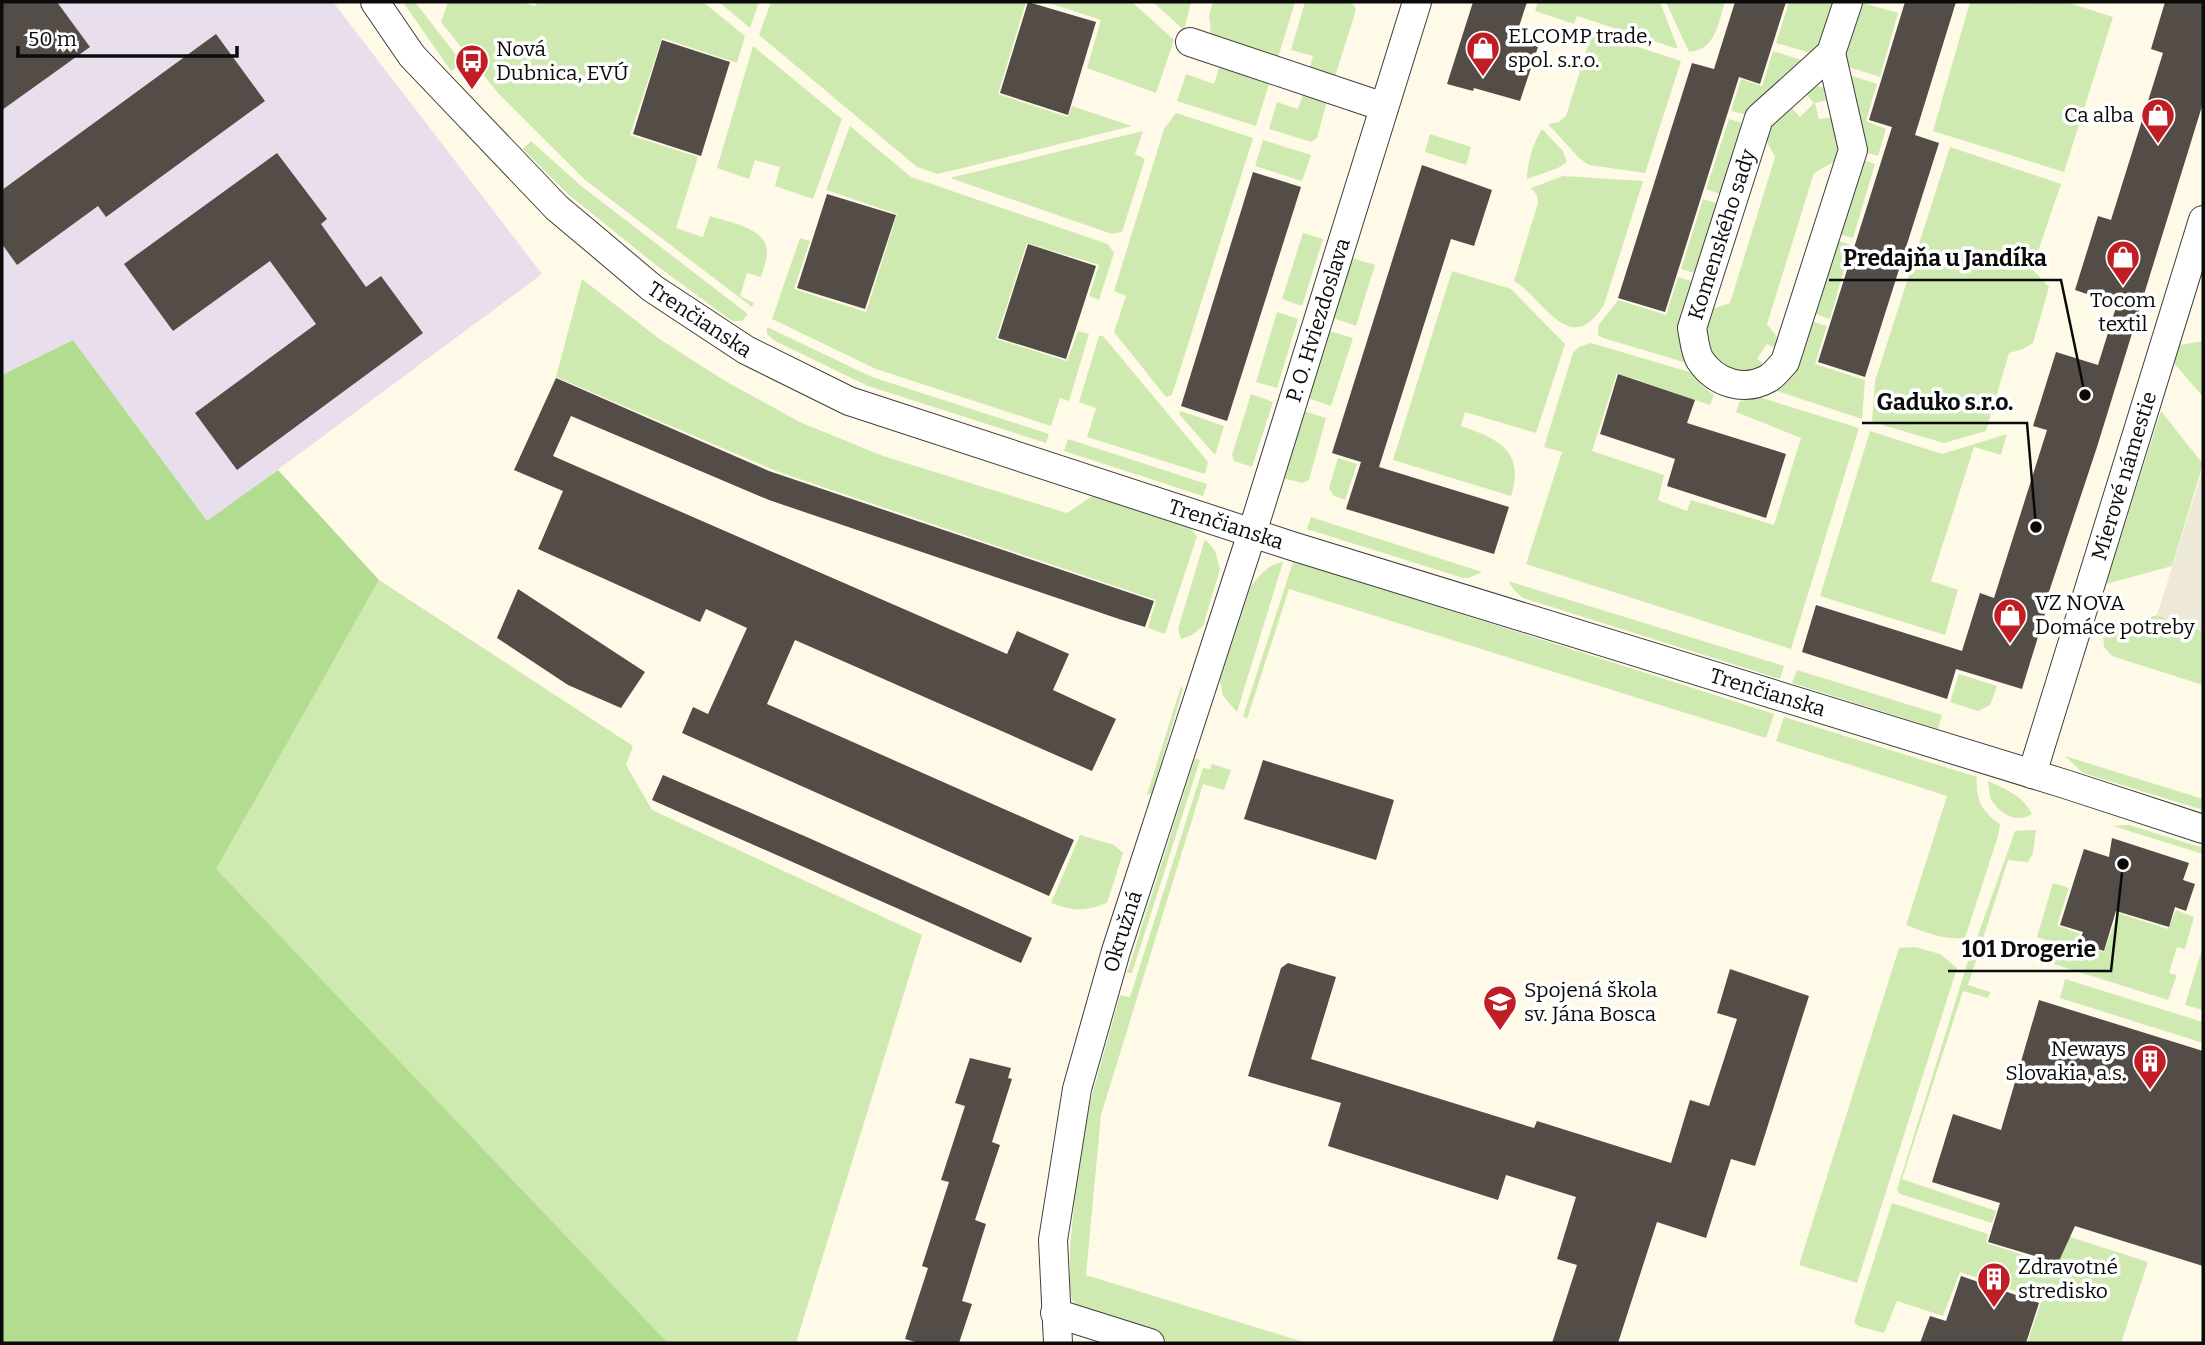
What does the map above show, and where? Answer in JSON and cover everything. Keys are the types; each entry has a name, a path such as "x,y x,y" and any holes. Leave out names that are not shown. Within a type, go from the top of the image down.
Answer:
{"street":[{"name":"Trenčianska","path":"375,2 412,56 556,208 652,288 746,350 849,401 1252,533 2203,829"},
{"name":"P. O. Hviezdoslava","path":"1252,533 1417,2"},
{"path":"1831,53 1847,2"},
{"path":"1190,42 1384,107"},
{"name":"Komenského sady","path":"1831,53 1853,150 1785,362 1772,377 1749,386 1730,383 1715,376 1699,359 1692,328 1759,118 1831,53"},
{"name":"Mierové námestie","path":"2032,775 2203,220"},
{"name":"Okružná","path":"1058,1343 1053,1240 1077,1089 1116,951 1252,533"},
{"path":"1055,1313 1150,1343"}],"shaded area":[{"path":"2,2 333,2 542,274 207,522 73,340 2,375"},
{"path":"2203,469 2203,630 2157,615"}],"green space":[{"path":"403,2 415,2 460,60 459,66 451,71"},
{"path":"448,2 521,2 535,6 537,2 703,2 745,36 737,63 662,38 630,135 698,157 676,228 703,237 710,216 737,224 762,238 767,255 761,277 747,273 740,296 754,303 752,307 585,180 498,93 441,22"},
{"path":"719,2 759,2 750,28"},
{"path":"771,2 1026,2 998,94 1068,117 1072,106 1132,126 938,174 917,167 759,35"},
{"path":"1046,2 1132,2 1174,40 1156,93 1087,68 1101,20"},
{"path":"1153,2 1191,2 1184,30"},
{"path":"1213,2 1295,2 1276,64 1211,34 1209,14"},
{"path":"1305,2 1350,2 1356,10 1333,83 1308,75 1313,56 1291,50"},
{"path":"1538,2 1660,2 1678,49 1577,16 1574,24 1535,11"},
{"path":"1666,2 1725,2 1718,27 1710,41 1698,50 1689,52"},
{"path":"1789,2 1834,2 1820,43 1811,53 1776,43"},
{"path":"1860,2 1898,13 1880,77 1845,66 1844,58"},
{"path":"1970,2 2066,2 2113,17 2064,172 1933,131"},
{"path":"1592,32 1681,61 1645,173 1589,165 1579,158 1548,124 1559,122 1566,116"},
{"path":"753,46 842,119 813,199 775,186 780,167 755,160 749,179 717,168"},
{"path":"1773,51 1804,61 1748,115 1731,111 1741,79 1762,86"},
{"path":"1220,65 1270,81 1256,126 1177,101 1186,74 1214,84"},
{"path":"1846,74 1877,84 1866,121 1886,129 1878,156 1861,151"},
{"path":"1809,85 1823,88 1833,99 1815,103 1819,119 1836,117 1841,158 1814,173 1767,324 1783,345 1781,351 1767,344 1757,359 1770,368 1749,377 1712,365 1703,312 1730,303 1775,157 1761,131 1786,102 1800,117 1814,103 1801,89"},
{"path":"1305,88 1328,97 1317,138 1311,142 1269,129 1277,102 1298,109"},
{"path":"1176,113 1253,138 1172,395 1166,397 1114,332 1126,296 1114,291 1164,129"},
{"path":"1729,119 1746,124 1723,195 1706,189"},
{"path":"850,126 911,177 1108,244 1114,253 1099,300 1089,296 1099,265 1027,243 996,339 1067,361 1078,331 1089,334 1069,401 1060,398 1051,426 876,369 772,319 800,238 810,241 794,289 866,312 897,214 826,190"},
{"path":"1542,129 1563,151 1567,162 1527,179 1531,153"},
{"path":"1143,131 1135,154 1145,159 1122,232 1112,234 950,178"},
{"path":"1430,134 1471,147 1466,165 1425,152"},
{"path":"1263,140 1311,155 1302,181 1255,166"},
{"path":"531,141 580,185 748,314 742,321 732,321 656,265 569,195 523,149"},
{"path":"1950,147 2061,184 2032,269 2049,287 2033,343 2009,353 1986,431 1944,443 1872,422 1875,381"},
{"path":"1858,158 1875,164 1853,238 1835,233"},
{"path":"1563,176 1643,181 1604,305 1591,320 1579,327 1568,326 1557,320 1514,281 1538,203 1537,195 1531,188"},
{"path":"1703,199 1720,204 1698,274 1681,269"},
{"path":"1303,233 1323,239 1302,306 1282,299"},
{"path":"1833,239 1851,245 1830,319 1810,312"},
{"path":"1352,258 1375,265 1356,326 1333,318"},
{"path":"1452,271 1511,289 1565,344 1536,433 1465,412 1461,426 1497,442 1506,449 1511,458 1514,481 1511,496 1393,460"},
{"path":"1678,277 1694,282 1683,312 1680,332 1687,363 1598,335 1598,326 1618,300 1666,315"},
{"path":"582,279 661,340 725,381 802,423 883,456 1067,513 1094,495 1190,528 1197,536 1165,634 1148,628 1156,600 776,471 556,377"},
{"path":"1277,312 1298,319 1277,388 1256,382"},
{"path":"1808,320 1827,326 1815,364 1865,380 1862,419 1771,389"},
{"path":"767,327 872,377 1049,434 1046,443 868,386 775,341 767,334"},
{"path":"1329,331 1353,338 1331,406 1308,398"},
{"path":"1099,336 1103,336 1208,462 1205,474 1087,437 1096,408 1079,402"},
{"path":"73,340 207,521 278,470 379,580 216,869 668,1343 2,1343 2,375"},
{"path":"2203,341 2203,397 2174,363 2179,345"},
{"path":"1591,343 1693,373 1702,386 1714,395 1710,405 1617,373 1592,451 1664,475 1658,500 1687,511 1691,500 1774,525 1801,438 1736,412 1740,401 1759,397 1859,428 1791,649 1526,564 1562,452 1544,447 1573,353 1579,347"},
{"path":"1251,394 1273,402 1252,467 1234,461 1232,455"},
{"path":"1181,411 1224,426 1215,455 1179,414"},
{"path":"1304,411 1326,418 1309,480 1302,483 1283,478"},
{"path":"2161,411 2203,464 2172,566 2106,584"},
{"path":"1870,431 1942,454 2007,434 2001,455 1974,447 1931,581 1958,590 1945,635 1820,596"},
{"path":"1068,439 1207,484 1203,496 1064,451"},
{"path":"1338,458 1357,464 1345,500 1334,496 1329,488"},
{"path":"1311,517 1482,572 1463,578 1307,529"},
{"path":"1205,539 1215,551 1220,569 1203,626 1192,635 1181,639 1178,629"},
{"path":"1283,562 1237,712 1223,696 1220,680 1251,586 1269,568"},
{"path":"1293,562 1774,714 1766,738 1289,589 1247,719 1243,716"},
{"path":"379,580 633,746 626,765 652,810 922,935 796,1343 668,1343 215,869"},
{"path":"1508,581 1784,666 1780,679 1523,598"},
{"path":"2157,615 2203,631 2203,685 2112,656 2104,647 2103,635 2108,631"},
{"path":"1797,670 1942,715 1938,729 1792,683"},
{"path":"1959,674 1997,686 1990,705 1978,711 1950,702"},
{"path":"1181,686 1183,689 1152,793 1147,795"},
{"path":"1784,717 1977,777 1977,792 1981,804 2000,824 1965,938 1942,937 1906,925 1947,796 1776,741"},
{"path":"2065,756 2203,799 2203,810 2083,773"},
{"path":"1195,758 1200,760 1132,973 1127,973"},
{"path":"1212,764 1231,770 1224,790 1203,784 1101,1115 1086,1275 1307,1343 1172,1343 1092,1318 1072,1300 1070,1288 1070,1248 1077,1173 1090,1103 1120,995 1130,997 1203,768 1210,769"},
{"path":"1988,781 2019,798 2032,814 2015,818 2004,813 1991,799"},
{"path":"2129,825 2203,848 2203,854 2113,826"},
{"path":"2036,830 2033,853 2028,862 2008,860 1979,951 1973,949 2015,831"},
{"path":"1080,835 1114,845 1123,853 1107,903 1092,908 1066,908 1051,903"},
{"path":"2053,883 2069,888 2057,925 2080,934 2078,944 2104,952 2118,913 2168,929 2176,910 2194,917 2185,949 2177,947 2169,973 2177,975 2168,1000 2044,961 2050,942 2037,937"},
{"path":"2203,946 2203,1010 2185,1005"},
{"path":"1915,947 1940,954 1957,968 1857,1283 1799,1265 1899,948"},
{"path":"1977,957 1968,985 1990,992 1988,998 1963,991 1902,1179 1996,1211 1992,1223 1900,1194 1897,1190 1968,961"},
{"path":"2065,979 2203,1022 2203,1043 2060,998"},
{"path":"1892,1203 1988,1234 1986,1243 2057,1266 2067,1236 2148,1262 2121,1343 2027,1343 2042,1300 1960,1272 1943,1316 1897,1301 1884,1333 1858,1326 1854,1322"}],"building":[{"path":"2,2 57,2 90,47 2,110"},
{"path":"1028,2 1096,22 1068,115 1000,93"},
{"path":"1473,2 1527,2 1515,39 1538,47 1520,101 1474,88 1473,91 1447,84"},
{"path":"1735,2 1786,2 1760,84 1739,77 1665,312 1618,298 1692,63 1714,69"},
{"path":"1905,2 1956,2 1915,135 1939,143 1865,377 1818,362 1892,127 1869,120"},
{"path":"2165,2 2203,2 2203,103 2097,447 2042,613 2045,614 2022,689 1956,669 1947,699 1802,652 1816,605 1962,651 1980,593 1994,598 2047,430 2033,426 2056,352 2098,365 2117,304 2075,290 2098,216 2111,220 2163,53 2151,49"},
{"path":"216,34 265,101 106,217 98,206 17,265 2,244 2,190"},
{"path":"662,40 730,62 701,156 633,134"},
{"path":"277,153 327,219 321,224 366,287 381,276 423,333 237,470 195,413 316,324 270,261 173,331 124,264"},
{"path":"1422,165 1492,190 1474,246 1451,239 1379,467 1509,507 1494,554 1346,509 1361,462 1332,453"},
{"path":"1253,172 1301,187 1227,421 1181,406"},
{"path":"827,194 896,215 865,309 797,288"},
{"path":"1028,244 1096,266 1066,359 998,338"},
{"path":"1618,374 1695,400 1687,423 1786,454 1766,518 1667,486 1675,459 1600,434"},
{"path":"556,378 769,471 1154,601 1145,627 1119,619 769,500 571,416 553,456 1007,654 1017,631 1069,654 1053,690 1116,719 1092,771 795,640 767,704 1074,840 1049,896 682,733 693,707 708,714 747,628 706,609 700,622 538,549 563,491 514,470"},
{"path":"518,589 645,672 621,708 568,685 497,638"},
{"path":"1263,760 1394,800 1376,860 1244,819"},
{"path":"663,775 1032,938 1021,963 652,800"},
{"path":"2112,838 2189,863 2183,880 2195,884 2186,911 2175,907 2169,927 2116,911 2104,951 2079,943 2083,932 2060,925 2084,849 2109,857"},
{"path":"1288,963 1336,977 1311,1059 1534,1128 1537,1121 1671,1163 1690,1100 1709,1106 1737,1019 1717,1013 1730,969 1809,996 1755,1166 1731,1159 1706,1238 1657,1222 1618,1343 1552,1343 1577,1265 1557,1259 1576,1197 1506,1175 1498,1200 1328,1146 1341,1103 1248,1076 1281,968"},
{"path":"2039,1000 2203,1051 2203,1266 2075,1226 2058,1263 1988,1242 2000,1203 1932,1182 1953,1114 2001,1130"},
{"path":"970,1058 1011,1068 1008,1078 1012,1079 992,1142 1000,1145 975,1220 986,1224 962,1301 972,1304 959,1343 919,1343 905,1339 928,1268 922,1266 949,1182 941,1180 965,1106 955,1103"},
{"name":"Zdravotné stredisko","path":"1961,1276 2039,1303 2026,1343 1920,1343 1930,1316 1946,1321"}],"place":[{"name":"ELCOMP trade, spol. s.r.o.","path":"1483,78"},
{"name":"Nová Dubnica, EVÚ","path":"472,91"},
{"name":"Ca alba","path":"2158,145"},
{"name":"Tocom textil","path":"2123,287"},
{"name":"Predajňa u Jandíka","path":"2085,395"},
{"name":"Gaduko s.r.o.","path":"2036,527"},
{"name":"VZ NOVA Domáce potreby","path":"2010,645"},
{"name":"101 Drogerie","path":"2123,864"},
{"name":"Spojená škola sv. Jána Bosca","path":"1500,1032"},
{"name":"Neways Slovakia, a.s.","path":"2150,1091"},
{"name":"Zdravotné stredisko","path":"1994,1309"}]}
